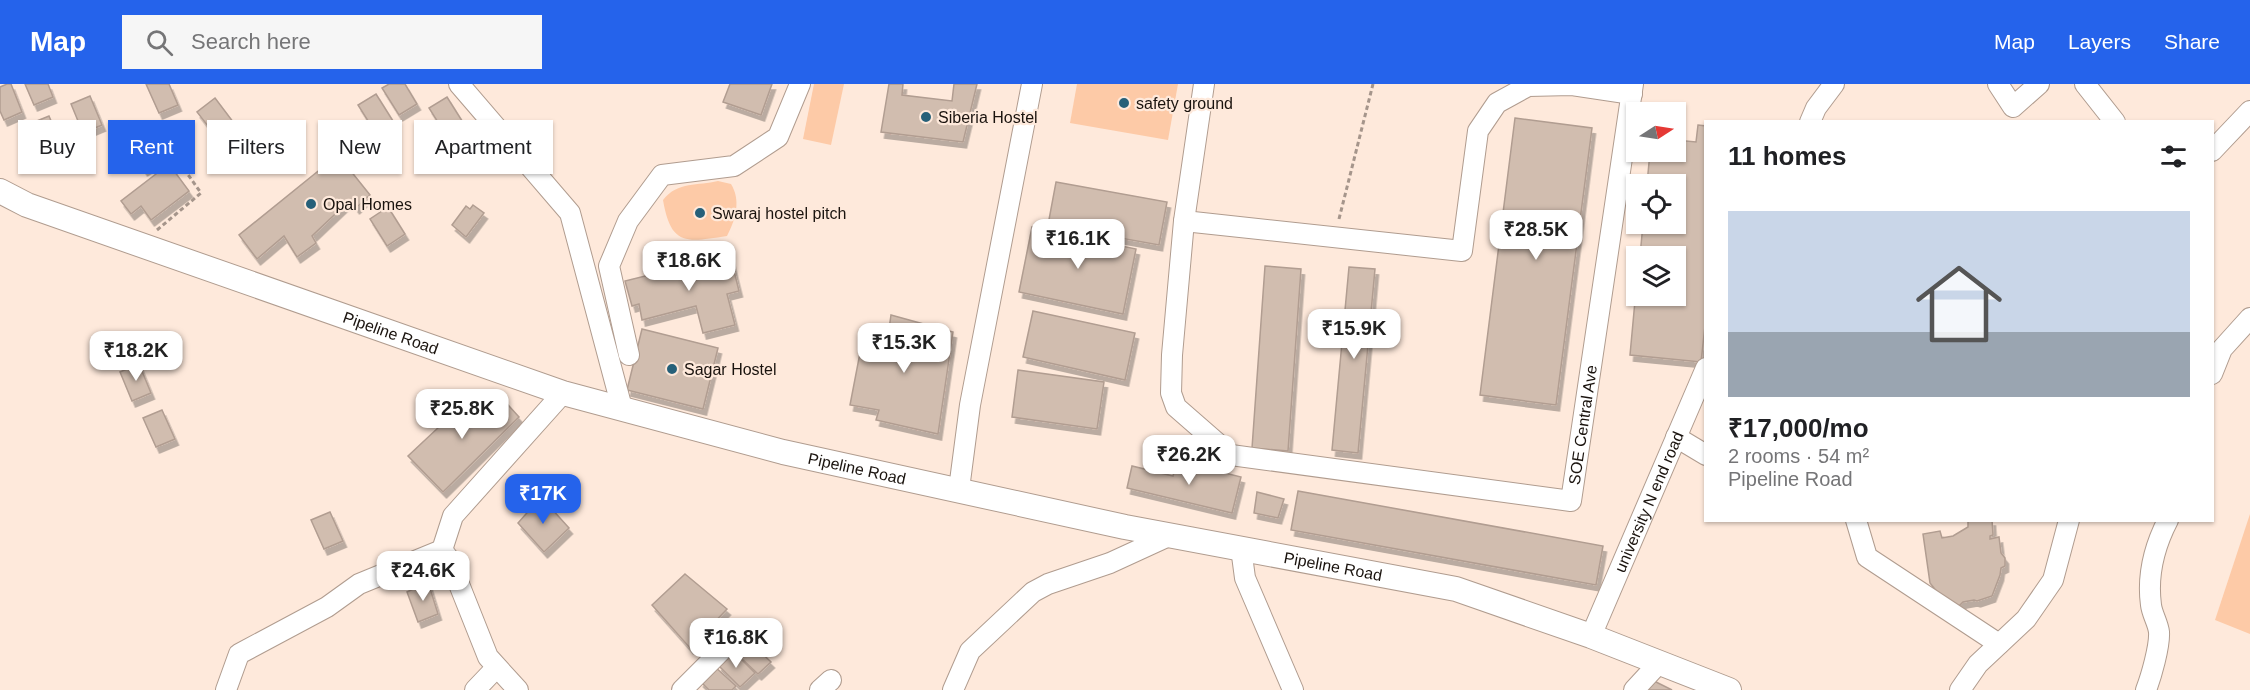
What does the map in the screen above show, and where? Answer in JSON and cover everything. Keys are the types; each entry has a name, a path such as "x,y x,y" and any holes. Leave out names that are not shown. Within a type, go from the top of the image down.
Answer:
{"street":[{"path":"459,84 570,213 622,408"},
{"path":"628,355 609,266 628,221 662,175 734,166 778,137 800,84"},
{"path":"959,489 970,405 1032,84"},
{"path":"1204,84 1184,221 1462,251 1478,131 1497,103 1528,86 1572,85 1632,89"},
{"path":"1811,120 1816,108 1834,84"},
{"path":"1998,84 2013,107 2039,84"},
{"path":"2085,84 2113,120"},
{"name":"SOE Central Ave","path":"1184,221 1171,393 1176,406 1231,455 1571,501 1632,89"},
{"path":"2214,149 2250,111"},
{"name":"Pipeline Road","path":"0,190 27,205 563,393 783,452 1125,527 1456,589 1591,636 1729,690"},
{"path":"2214,369 2222,349 2250,318"},
{"name":"university N end road","path":"1591,636 1704,373"},
{"path":"226,690 239,654 327,607 359,584 442,550 453,516 563,393"},
{"path":"1676,437 1704,454"},
{"path":"1857,522 1867,557 1999,644"},
{"path":"1960,690 1978,664 2026,619 2053,580 2068,522"},
{"path":"2146,690 2159,632 2151,606 2149,575 2158,539 2167,522"},
{"path":"954,690 970,651 1033,592 1048,584 1110,563 1171,535"},
{"path":"1241,548 1245,578 1293,690"},
{"path":"442,550 449,559 488,657 518,690"},
{"path":"682,690 733,639"},
{"path":"1634,690 1659,663"},
{"path":"474,690 496,668"}],"path":[{"path":"1334,238 1373,84"},
{"path":"140,245 201,193 188,174"}],"shaded area":[{"path":"814,84 844,84 831,145 803,139"},
{"name":"safety ground","path":"1077,84 1178,84 1168,140 1070,123"},
{"name":"Swaraj hostel pitch","path":"718,181 731,184 736,196 735,216 727,236 691,240 676,234 666,215 663,200 682,187"},
{"path":"2250,514 2250,634 2215,620"}],"building":[{"path":"11,84 22,112 4,120 0,111 0,87"},
{"path":"25,84 48,84 53,97 34,105"},
{"path":"146,84 169,84 178,105 159,113"},
{"path":"389,84 405,84 417,104 399,115 382,88"},
{"path":"730,84 772,84 761,115 723,102"},
{"name":"Siberia Hostel","path":"889,84 903,84 902,95 952,101 954,84 977,84 963,142 881,132"},
{"path":"376,94 392,120 367,120 358,105"},
{"path":"90,96 102,125 96,128 96,120 78,120 71,104"},
{"path":"447,97 461,120 437,120 429,108"},
{"path":"215,98 232,120 207,120 207,125 197,112"},
{"path":"49,116 51,120 39,120"},
{"path":"1515,118 1592,128 1556,405 1480,395"},
{"path":"1698,125 1704,126 1704,335 1701,362 1630,355 1635,306 1686,306 1686,246 1641,246 1642,234 1686,234 1686,174 1648,174 1649,162 1686,162 1686,141 1696,142"},
{"name":"Opal Homes","path":"318,171 318,174 353,174 370,195 356,208 350,200 312,236 316,243 297,257 284,236 257,259 239,235"},
{"path":"156,174 176,174 189,191 151,220 141,206 131,214 121,201"},
{"path":"1056,182 1167,202 1159,245 1048,225"},
{"path":"473,205 484,213 466,237 452,225 466,206 470,209"},
{"path":"388,207 405,234 387,246 370,219"},
{"path":"1032,227 1136,249 1123,314 1019,292"},
{"path":"730,255 739,291 727,294 735,325 703,333 696,306 642,320 639,304 632,306 625,281"},
{"path":"1265,266 1301,269 1288,451 1252,448"},
{"path":"1349,267 1375,269 1358,453 1332,450"},
{"path":"1033,311 1135,333 1125,380 1023,357"},
{"path":"891,315 953,332 938,434 876,420 879,410 850,405 864,332 888,336"},
{"name":"Sagar Hostel","path":"642,329 718,348 703,409 627,390"},
{"path":"139,364 151,393 132,401 120,372"},
{"path":"1018,370 1104,382 1097,429 1012,417"},
{"path":"472,396 484,410 500,396 519,417 443,492 408,456"},
{"path":"162,410 175,439 156,447 143,418"},
{"path":"1177,461 1241,477 1232,513 1127,488 1132,466 1173,476"},
{"path":"1298,491 1603,546 1596,585 1291,530"},
{"path":"1257,492 1284,499 1278,518 1254,513"},
{"path":"541,497 569,528 544,552 518,523"},
{"path":"330,512 343,541 324,549 311,520"},
{"path":"1968,522 1992,522 1993,535 1990,539 1999,537 2005,566 2001,568 1992,596 1977,601 1963,602 1958,607 1945,602 1930,583 1923,534 1940,531 1942,538 1953,536 1968,527"},
{"path":"685,574 727,609 690,648 652,605"},
{"path":"428,582 438,614 418,622 407,592"},
{"path":"748,640 771,662 758,674 740,657 746,651 742,647"},
{"path":"733,651 755,673 740,687 718,665"},
{"path":"714,666 736,686 732,690 709,690 700,681"},
{"path":"1654,681 1672,690 1648,690"}],"place":[{"name":"safety ground","path":"1124,103"},
{"name":"Siberia Hostel","path":"926,117"},
{"name":"Opal Homes","path":"311,204"},
{"name":"Swaraj hostel pitch","path":"700,213"},
{"name":"Sagar Hostel","path":"672,369"}]}
